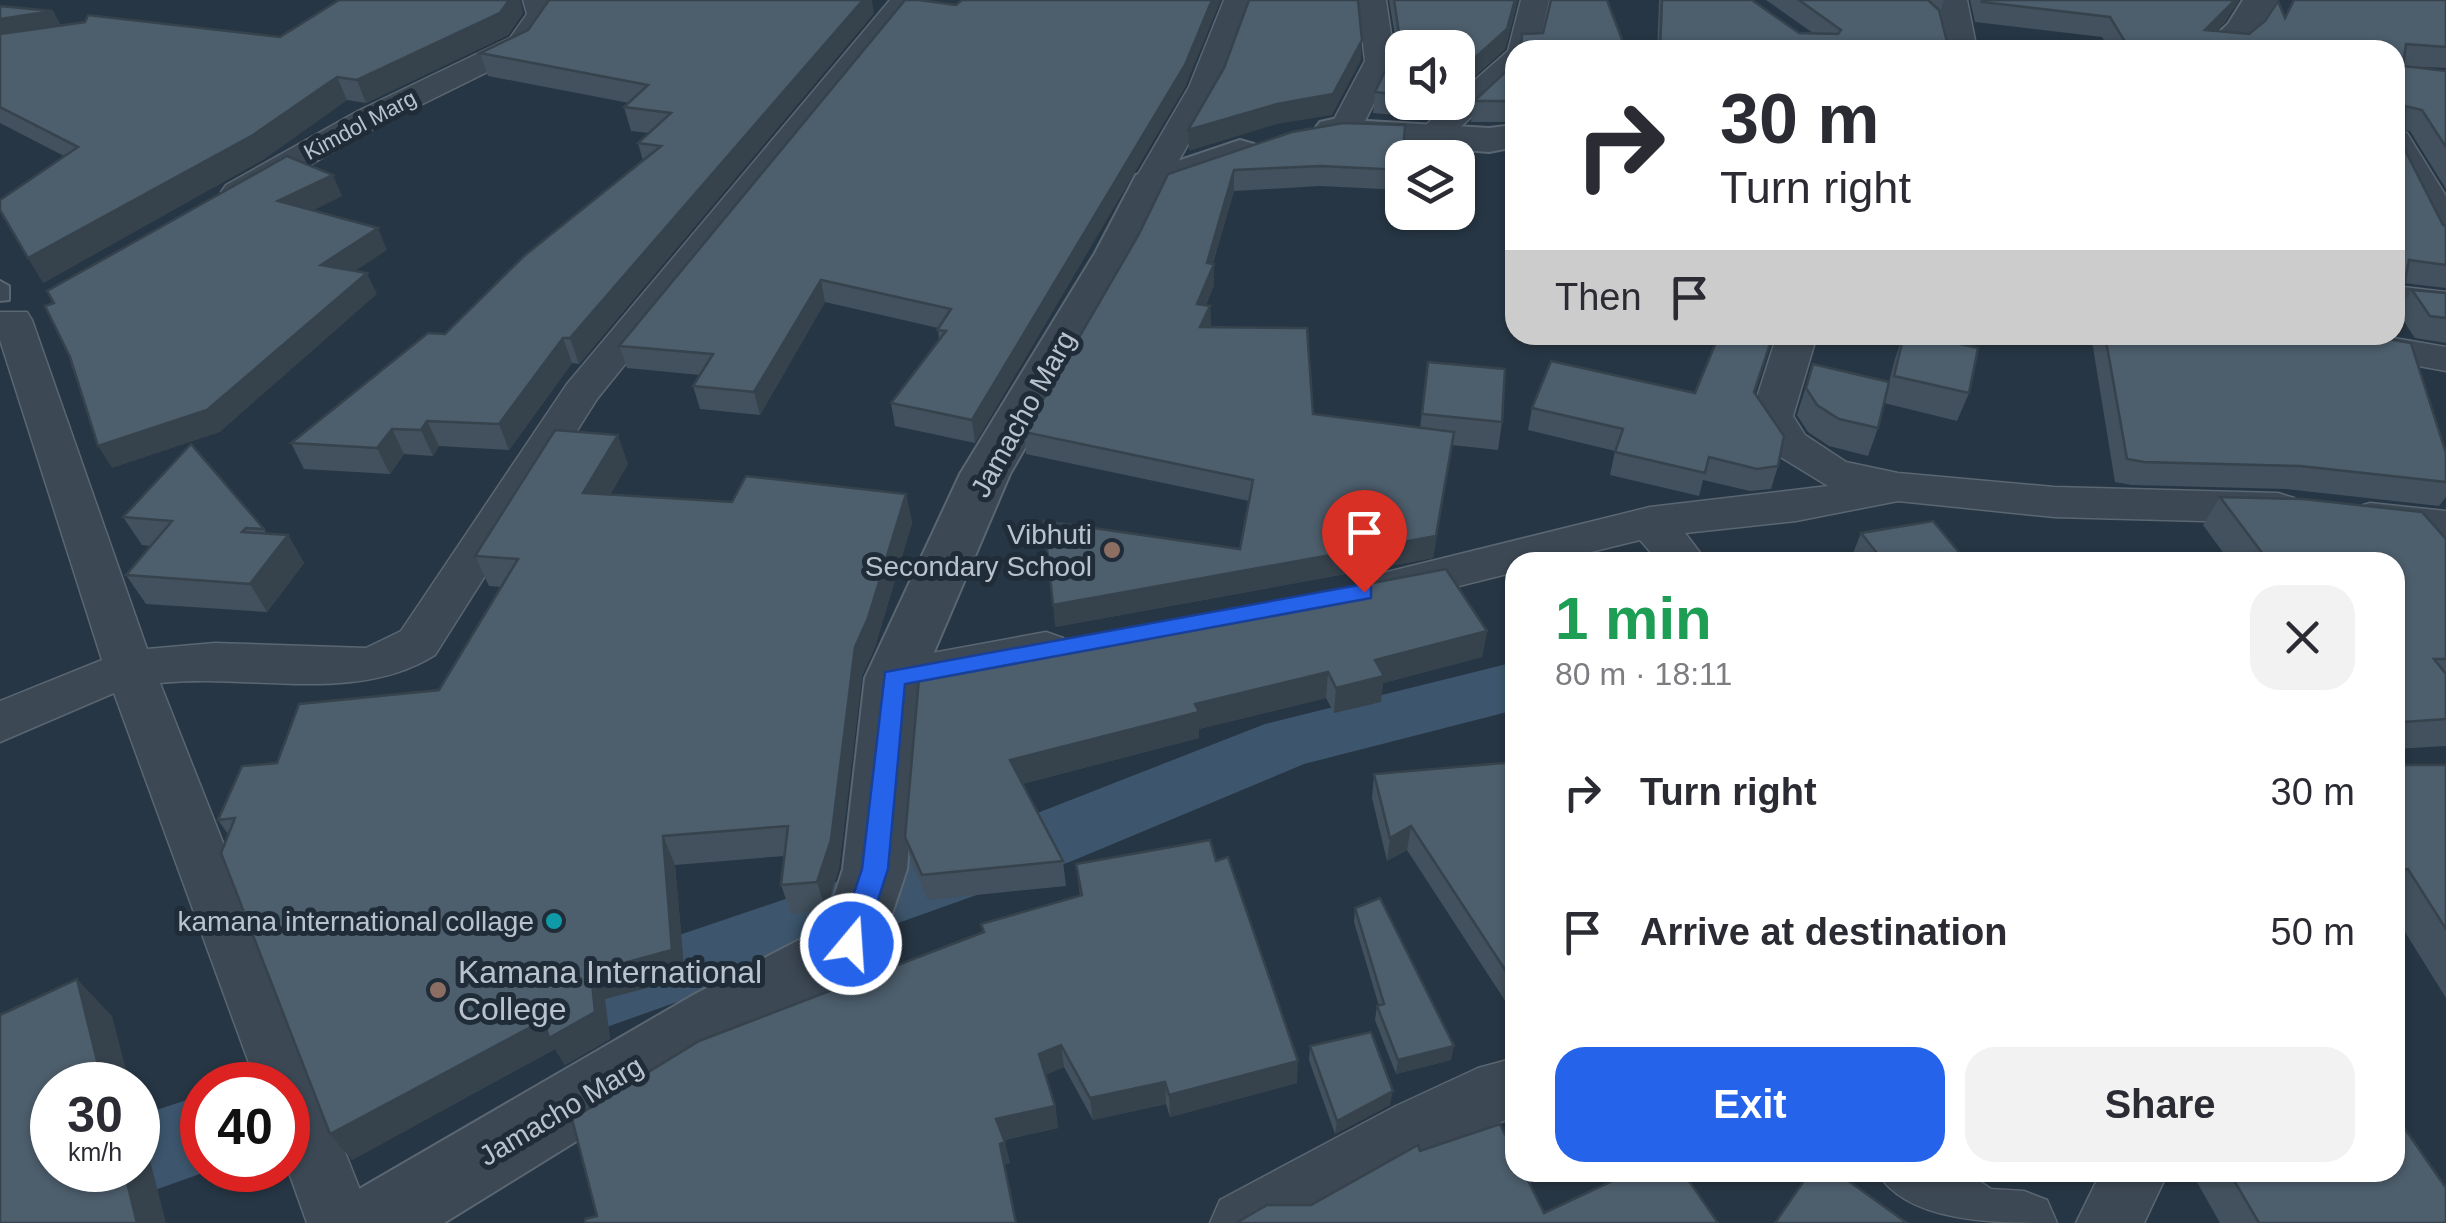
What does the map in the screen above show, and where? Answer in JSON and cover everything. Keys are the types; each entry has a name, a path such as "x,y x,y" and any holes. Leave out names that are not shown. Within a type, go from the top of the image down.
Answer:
{"street":[{"name":"Kimdol Marg","path":"212,206 369,118 521,44 542,14 537,0"},
{"path":"0,722 74,688 130,670 178,664 366,666 395,657 418,643 581,393 905,0"},
{"path":"1150,182 1204,88 1238,0"},
{"path":"1346,128 1380,62 1372,0"},
{"path":"1525,40 1535,0"},
{"path":"1953,0 1960,40"},
{"path":"2230,40 2241,31 2260,0"},
{"path":"1430,137 1505,67"},
{"path":"1150,182 1285,140 1346,128 1430,137 1505,138"},
{"path":"2405,156 2427,192 2446,237"},
{"name":"Jamacho Marg","path":"374,1223 719,1016 851,944 875,869 894,678 985,474 1116,253 1150,182"},
{"path":"2405,298 2446,303"},
{"path":"12,306 130,670 340,1223"},
{"path":"1794,345 1772,416 1789,444 1833,472 1898,487 2054,502 2285,508 2446,526"},
{"path":"2362,345 2446,359"},
{"path":"1526,552 1650,522 1796,506 1898,487"},
{"path":"1650,522 1676,552"},
{"path":"1344,596 1505,557"},
{"path":"894,678 1089,642"},
{"path":"1244,1223 1418,1126 1505,1088"},
{"path":"1924,1182 1982,1221 2024,1223"},
{"path":"2109,1223 2131,1182"}],"building":[{"path":"339,0 509,0 500,13 357,80 337,77 253,135 28,258 0,210 0,200 78,147 0,107 0,34 85,22 88,15 280,37"},
{"path":"549,0 863,0 570,338 563,338 499,424 427,421 421,430 392,429 377,448 291,443 428,333 445,334 524,256 661,146 638,143 671,113 624,107 648,85 480,53 528,30"},
{"path":"905,0 956,5 962,0 1212,0 1185,65 972,420 891,403 946,331 937,330 951,309 821,280 754,392 693,386 713,354 619,346"},
{"path":"1249,0 1358,0 1362,40 1333,94 1277,104 1188,130 1224,68"},
{"path":"1394,0 1515,0 1507,29 1475,58 1475,30 1398,30"},
{"path":"1551,0 1607,0 1622,40 1522,40 1522,34 1543,33"},
{"path":"1662,0 1752,0 1799,33 1838,34 1841,30 1799,0 1928,0 1939,10 1946,40 1660,40"},
{"path":"2235,0 2205,30 2249,34 2265,21 2278,1 2285,18 2294,0 2446,0 2446,47 2406,44 2405,51 2405,40 2124,40 2110,17 1982,2"},
{"path":"0,6 53,11 0,19"},
{"path":"2405,66 2446,71 2446,147 2422,110 2405,106"},
{"path":"1385,71 1385,93 1375,92"},
{"path":"1505,72 1505,101 1475,101 1475,100"},
{"path":"1343,123 1405,125 1404,140 1385,140 1385,169 1321,166 1234,170 1207,263 1214,264 1197,304 1210,306 1200,327 1307,328 1313,414 1454,432 1436,536 1053,605 1044,521 1240,549 1253,480 1024,432 1139,234 1168,174 1292,132"},
{"path":"2405,150 2446,226 2446,265 2409,260 2405,281"},
{"path":"287,156 333,175 278,201 378,228 321,265 367,273 207,410 98,446 70,357 45,306 54,303 47,291"},
{"path":"2412,290 2446,293 2446,318 2430,316"},
{"path":"2405,342 2411,343 2446,453 2446,482 2300,466 2127,459 2107,345 2405,345"},
{"path":"1715,345 1770,345 1754,392 1784,436 1778,466 1757,469 1709,457 1705,473 1615,452 1623,429 1532,408 1551,361 1695,393"},
{"path":"1902,345 1978,348 1969,393 1894,376"},
{"path":"1428,362 1505,369 1502,422 1422,414"},
{"path":"1813,364 1889,382 1878,428 1839,419 1817,405 1806,388"},
{"path":"555,430 618,435 583,493 732,502 746,476 906,494 868,618 855,647 831,840 817,882 781,885 788,826 663,836 672,950 591,972 595,1012 549,1038 544,1020 330,1134 310,1082 310,1062 302,1062 221,853 235,818 218,820 242,766 277,763 299,704 439,690 518,559 475,556"},
{"path":"191,444 264,529 246,528 242,532 288,535 250,584 126,575 172,521 123,517"},
{"path":"2220,497 2303,499 2422,512 2446,539 2446,659 2434,659 2446,674 2446,719 2405,722 2405,552 2261,552"},
{"path":"1933,521 1959,552 1876,552 1861,533"},
{"path":"1446,569 1487,631 1375,660 1384,676 1336,688 1328,672 1195,704 1199,712 1010,760 1063,861 922,875 905,837 919,678 1041,646"},
{"path":"1505,763 1505,970 1411,826 1390,838 1374,774"},
{"path":"2405,765 2446,765 2446,929 2405,869"},
{"path":"1210,840 1216,861 1228,857 1298,1061 1169,1095 1165,1082 1090,1098 1061,1045 1039,1054 1055,1106 996,1119 1005,1142 1000,1144 1016,1223 585,1223 585,1219 597,1216 572,1119 699,1041 984,932 981,924 1082,895 1076,864"},
{"path":"1380,898 1454,1046 1398,1060 1377,1006 1384,1004 1355,908"},
{"path":"77,979 97,1062 30,1062 30,1192 129,1192 137,1223 0,1223 0,1015"},
{"path":"1371,1032 1393,1091 1337,1121 1310,1046"},
{"path":"1500,1124 1505,1134 1505,1182 1529,1182 1544,1213 1610,1182 1690,1182 1718,1223 1236,1223 1267,1205 1311,1205 1418,1145 1420,1151"},
{"path":"2405,1129 2446,1188 2446,1223 2259,1223 2235,1182 2405,1182"},
{"path":"1803,1182 1850,1182 1907,1223 1775,1223"}],"waterway":[{"path":"604,994 1047,840 1289,742 1505,688"},
{"path":"160,1148 180,1142"}],"place":[{"name":"Vibhuti Secondary School","path":"1112,550"},
{"name":"kamana international collage","path":"554,921"},
{"name":"Kamana International College","path":"438,990"}],"route":[{"path":"851,944 875,869 894,678 1364,592"}]}
